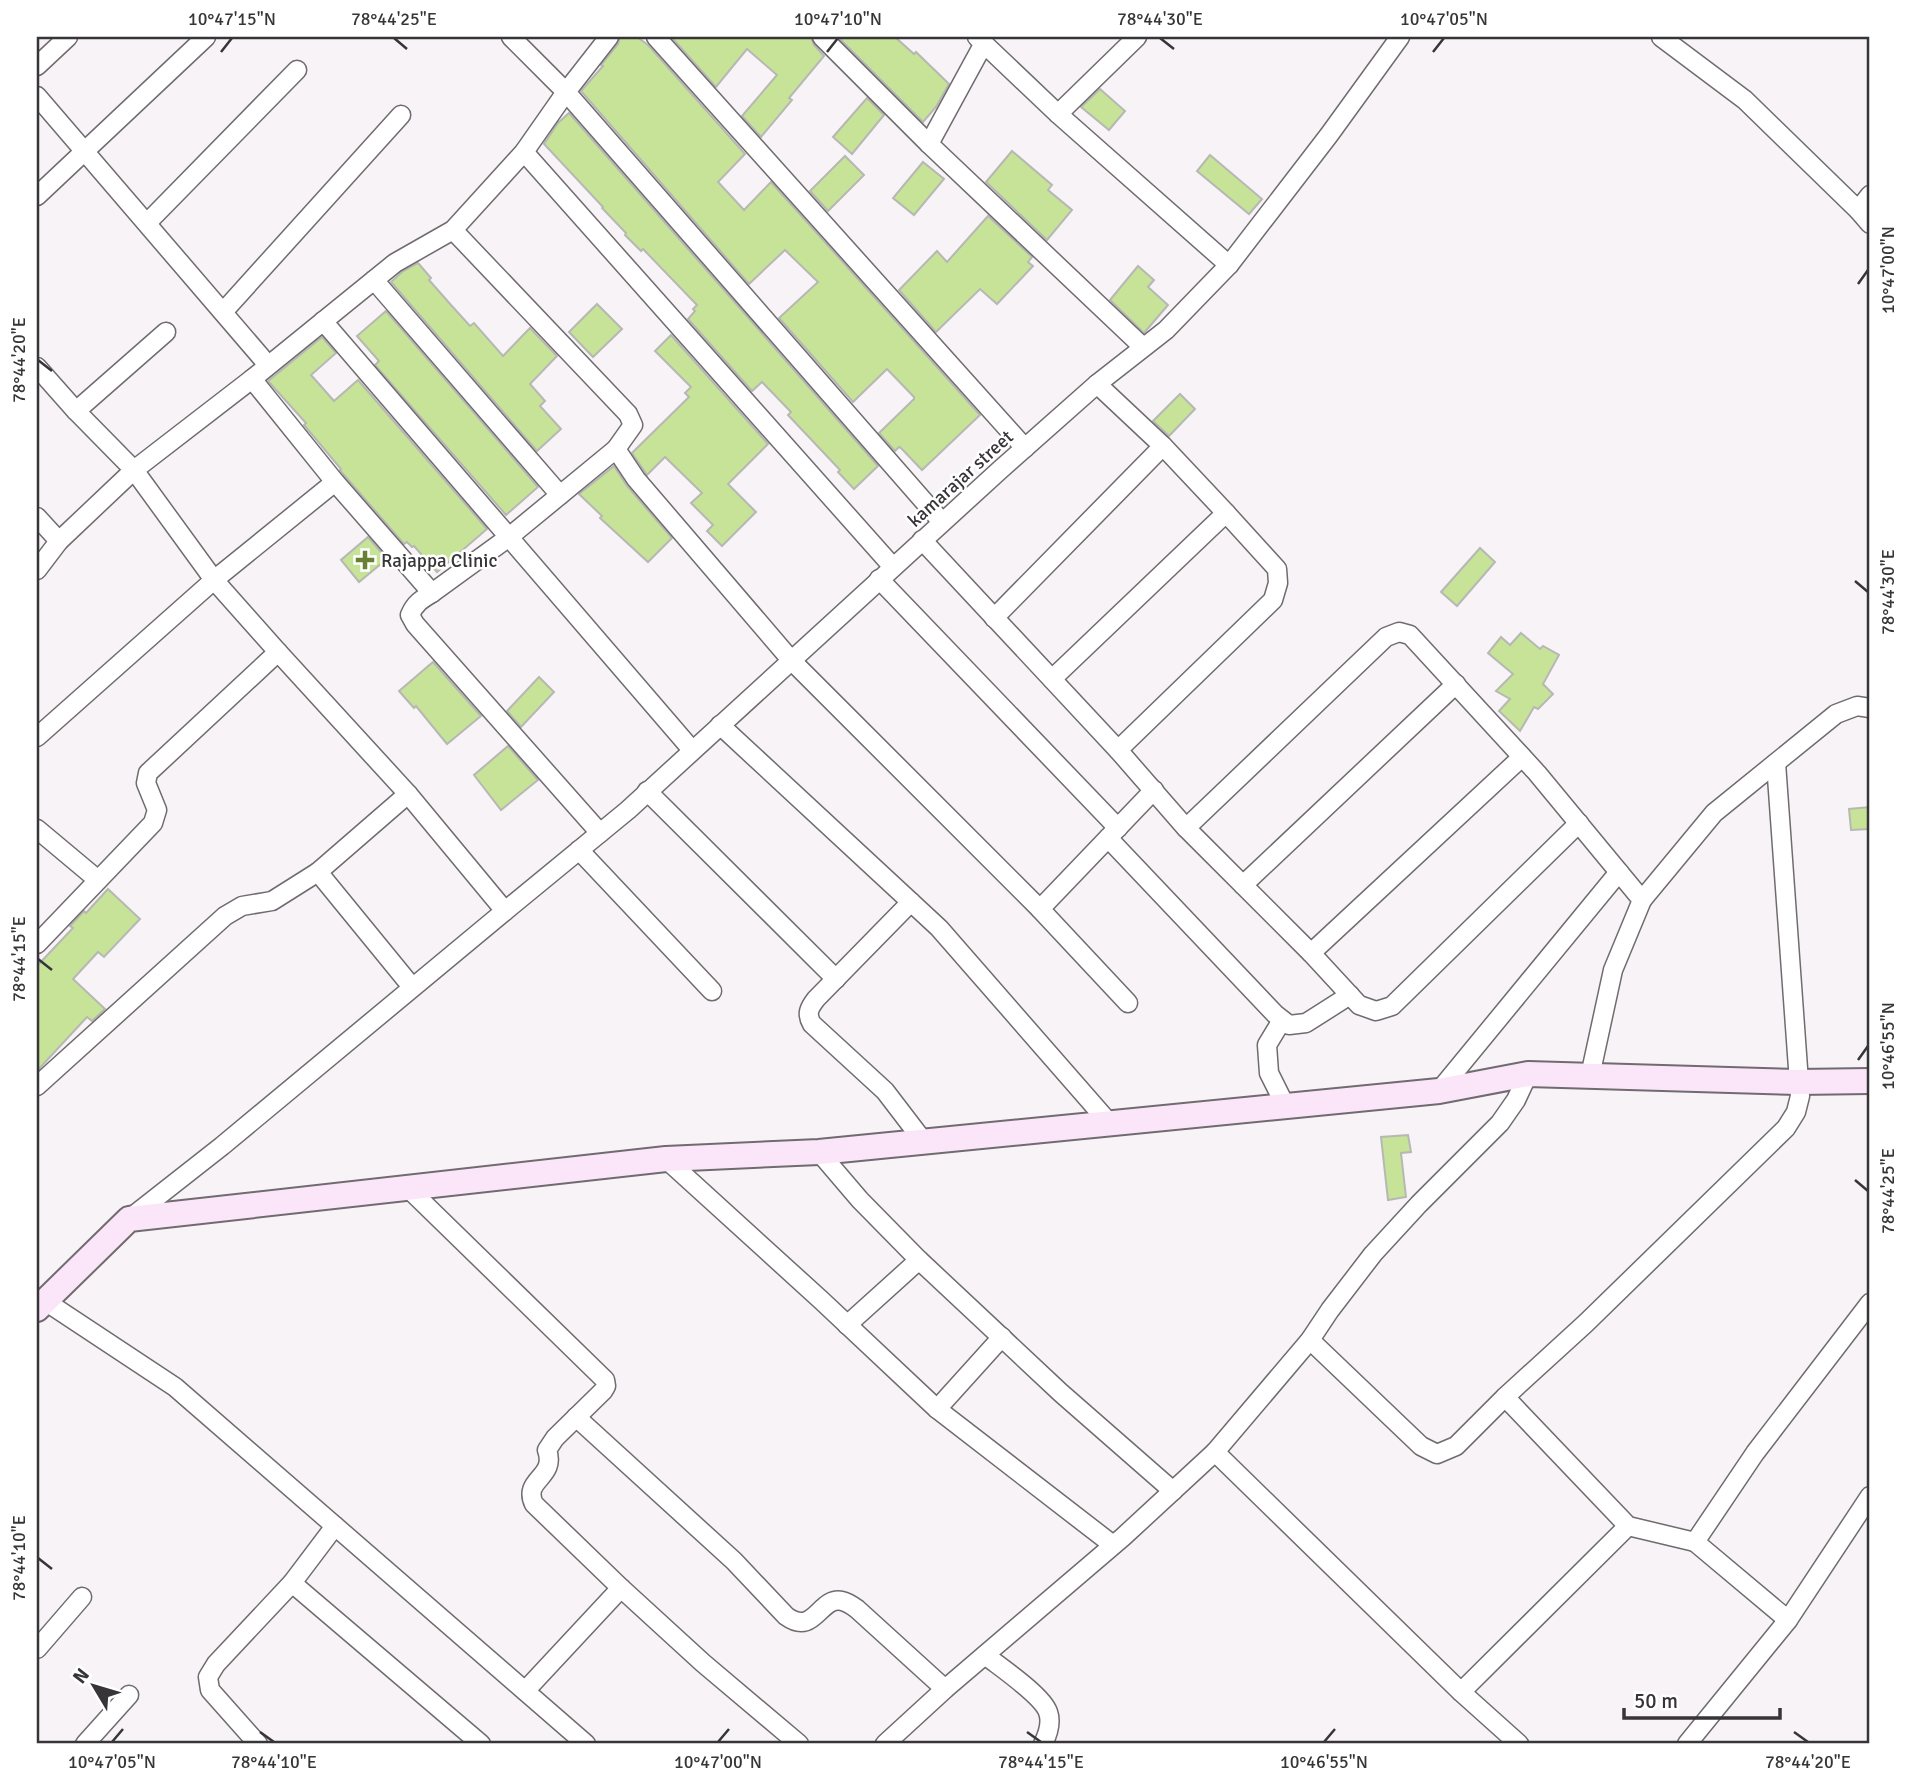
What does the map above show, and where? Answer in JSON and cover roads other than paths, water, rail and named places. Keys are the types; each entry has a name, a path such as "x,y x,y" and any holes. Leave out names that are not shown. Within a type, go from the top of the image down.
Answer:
{"main road":[{"path":"41,1305 129,1219 666,1160 819,1152 1286,1107 1438,1091 1528,1074 1798,1083 1870,1081"}],"street":[{"path":"37,66 68,37"},
{"path":"37,196 206,37"},
{"path":"37,570 60,541 134,470 395,264 453,230 524,152 608,37"},
{"path":"656,37 1025,448"},
{"path":"822,37 929,144 1143,347"},
{"path":"1058,114 1137,37"},
{"name":"kamarajar street","path":"129,1219 222,1146 648,792 942,522 1097,384 1166,330 1229,265 1400,37"},
{"path":"1661,37 1745,100 1870,224"},
{"path":"517,39 942,522"},
{"path":"929,144 981,40 1058,114 1229,265"},
{"path":"147,223 297,70"},
{"path":"37,96 268,365"},
{"path":"223,312 401,115"},
{"path":"524,152 1113,833 1282,1020 1289,1025 1306,1023 1350,995"},
{"path":"1858,210 1870,195"},
{"path":"453,230 628,414 632,425 616,449 509,537 419,600 410,615 415,624 600,833"},
{"path":"374,280 560,495"},
{"path":"323,321 692,750"},
{"path":"76,411 166,332"},
{"path":"37,367 134,470 215,580 408,794 505,911"},
{"path":"252,379 335,482 432,593"},
{"path":"1097,384 1163,446 1277,569 1278,583 1273,600 1118,750"},
{"path":"994,618 1163,446"},
{"path":"616,449 636,480 791,660 1040,909 1128,1003"},
{"path":"37,737 215,580 335,482"},
{"path":"1052,679 1226,513"},
{"path":"37,517 60,541"},
{"path":"922,540 1118,750 1186,828 1359,1005 1376,1011 1392,1006 1578,823"},
{"path":"1186,828 1386,637 1399,632 1410,635 1456,684 1522,757 1642,900"},
{"path":"37,944 153,823 157,810 146,783 148,773 278,652"},
{"path":"1243,885 1456,684"},
{"path":"1590,1076 1613,970 1642,900 1714,813 1836,714 1857,706 1870,708"},
{"path":"720,725 939,928 1111,1125"},
{"path":"1311,953 1522,757"},
{"path":"1310,1340 1421,1446 1437,1454 1456,1446 1786,1128 1796,1112 1800,1096 1776,763"},
{"path":"1040,909 1154,790"},
{"path":"648,792 836,979"},
{"path":"37,1086 225,916 242,906 272,901 318,872 408,794"},
{"path":"37,829 98,880"},
{"path":"579,850 712,991"},
{"path":"318,872 412,987"},
{"path":"1438,1091 1619,872"},
{"path":"911,902 810,1007 809,1017 812,1024 885,1091 924,1142"},
{"path":"1282,1020 1267,1045 1269,1073 1286,1107"},
{"path":"885,1744 1215,1452 1310,1340 1374,1254 1419,1204 1500,1123 1516,1100 1528,1074"},
{"path":"819,1152 860,1200 919,1261 1061,1393 1173,1491"},
{"path":"666,1160 937,1409 1113,1545"},
{"path":"408,1188 605,1380 603,1391 555,1438 547,1450 550,1458 548,1468 531,1489 530,1496 534,1504 703,1663 799,1744"},
{"path":"847,1325 919,1261"},
{"path":"1695,1542 1755,1453 1870,1303"},
{"path":"41,1305 175,1387 586,1744"},
{"path":"937,1409 1002,1337"},
{"path":"1505,1397 1628,1526 1695,1542 1787,1620"},
{"path":"576,1417 734,1561 795,1623 807,1621 833,1602 844,1601 857,1609 945,1689"},
{"path":"1215,1452 1461,1692 1520,1744"},
{"path":"1687,1744 1787,1620 1870,1496"},
{"path":"258,1744 210,1690 208,1677 216,1664 292,1583 335,1525"},
{"path":"1461,1692 1628,1526"},
{"path":"292,1583 481,1744"},
{"path":"524,1691 621,1588"},
{"path":"37,1649 82,1597"},
{"path":"985,1655 1038,1698 1047,1710 1050,1725 1043,1744"},
{"path":"85,1744 129,1695"}],"place":[{"name":"Rajappa Clinic","path":"365,560"}]}
